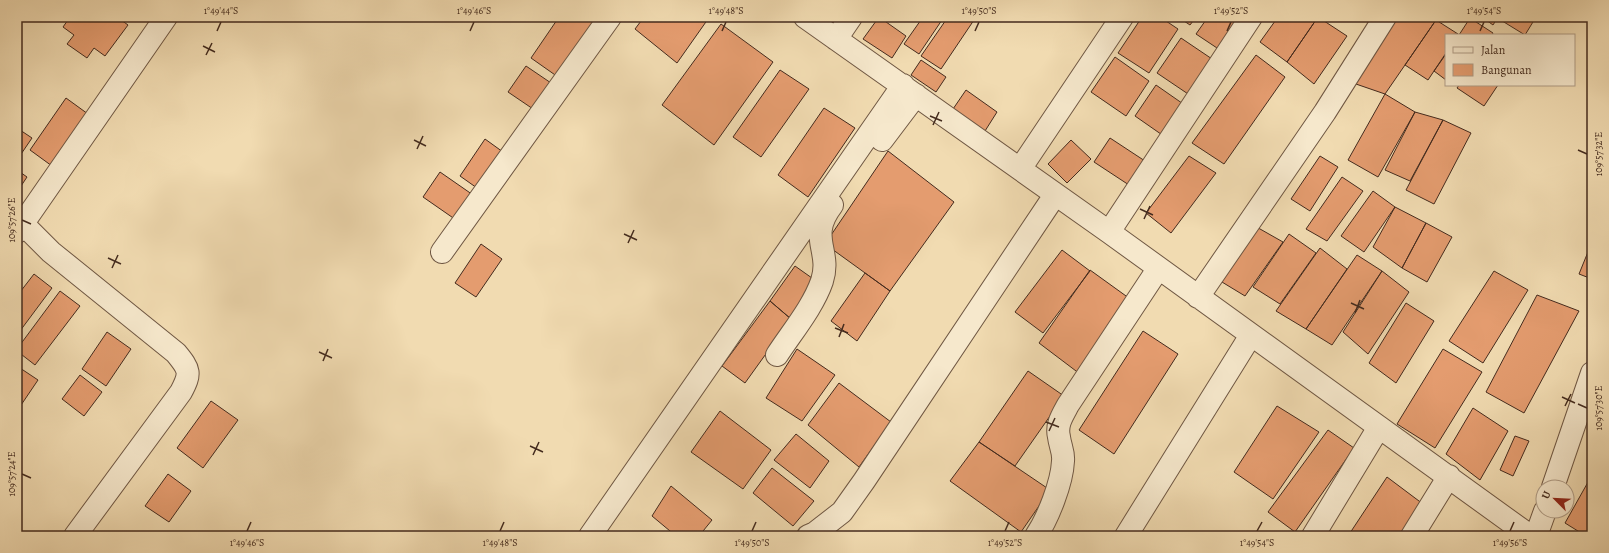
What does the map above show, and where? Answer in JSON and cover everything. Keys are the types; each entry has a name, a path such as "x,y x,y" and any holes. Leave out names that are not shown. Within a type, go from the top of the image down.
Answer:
{"street":[{"path":"75,536 180,392 188,375 187,367 176,353 20,228 166,17"},
{"path":"442,252 610,17"},
{"path":"805,17 1109,232 1198,298 1448,476 1507,529 1530,536"},
{"path":"836,39 851,17"},
{"path":"1020,170 1122,17"},
{"path":"1109,232 1251,17"},
{"path":"1198,298 1325,112 1385,17"},
{"path":"777,355 816,296 822,282 825,260 820,240 820,230 823,219 910,90"},
{"path":"590,536 910,90"},
{"path":"808,536 815,533 842,512 1055,195"},
{"path":"1036,536 1047,516 1060,478 1063,463 1063,450 1059,438 1059,421 1158,268"},
{"path":"1126,536 1251,335"},
{"path":"1556,479 1592,373"},
{"path":"1313,536 1379,427"},
{"path":"1412,536 1448,476"},
{"path":"1536,536 1542,519"}],"building":[{"path":"70,17 117,17 128,25 105,56 94,48 87,58 67,44 74,35 63,27"},
{"path":"559,17 600,17 558,77 531,58"},
{"path":"644,17 705,17 708,19 677,63 635,29"},
{"path":"879,17 906,36 892,58 863,39"},
{"path":"923,17 944,17 919,54 904,44"},
{"path":"948,17 976,17 941,69 921,56"},
{"path":"1142,17 1160,17 1178,29 1149,73 1118,53"},
{"path":"1178,17 1196,17 1190,25"},
{"path":"1208,17 1230,17 1241,24 1223,52 1196,34"},
{"path":"1278,17 1318,17 1287,62 1260,42"},
{"path":"1318,17 1347,36 1314,84 1287,62"},
{"path":"1397,17 1431,17 1436,20 1385,94 1353,83"},
{"path":"1482,17 1498,17 1493,25"},
{"path":"1500,17 1536,17 1526,34 1499,19"},
{"path":"1470,18 1493,33 1492,34 1460,34"},
{"path":"1436,20 1458,34 1445,34 1445,54 1428,80 1405,65"},
{"path":"721,24 773,62 714,145 662,105"},
{"path":"1181,38 1218,63 1194,98 1157,73"},
{"path":"1256,55 1285,77 1224,164 1192,143"},
{"path":"1445,55 1445,79 1434,71"},
{"path":"1115,57 1149,81 1126,116 1091,92"},
{"path":"921,60 946,77 936,92 911,75"},
{"path":"526,66 554,85 536,111 508,92"},
{"path":"780,70 809,89 761,157 733,137"},
{"path":"1156,85 1189,108 1168,139 1135,116"},
{"path":"1458,86 1497,86 1484,106 1457,88"},
{"path":"966,90 997,112 985,131 953,109"},
{"path":"1385,94 1415,112 1378,177 1348,160"},
{"path":"66,98 88,114 52,166 30,150"},
{"path":"824,108 855,128 808,197 778,175"},
{"path":"1415,112 1443,120 1410,181 1385,170"},
{"path":"1443,120 1471,133 1434,204 1406,190"},
{"path":"17,128 32,138 17,160"},
{"path":"1110,138 1145,161 1129,185 1094,162"},
{"path":"485,139 503,152 477,188 460,176"},
{"path":"1071,140 1091,159 1067,183 1048,164"},
{"path":"888,151 954,202 890,291 825,244"},
{"path":"1189,156 1216,173 1171,233 1146,213"},
{"path":"1320,156 1338,167 1310,211 1291,199"},
{"path":"17,170 27,177 17,192"},
{"path":"440,172 476,197 459,222 423,197"},
{"path":"1342,177 1363,191 1327,241 1306,229"},
{"path":"1373,191 1395,207 1364,252 1341,236"},
{"path":"1395,207 1426,223 1402,268 1373,247"},
{"path":"1426,223 1452,237 1427,282 1402,268"},
{"path":"1253,225 1283,242 1245,296 1217,279"},
{"path":"1289,234 1316,253 1280,304 1253,287"},
{"path":"481,244 502,259 476,297 455,283"},
{"path":"1590,247 1592,247 1592,279 1579,274"},
{"path":"1320,248 1347,269 1306,329 1276,311"},
{"path":"1062,250 1090,271 1043,333 1015,312"},
{"path":"1357,255 1382,271 1332,345 1306,329"},
{"path":"795,266 819,283 791,319 770,301"},
{"path":"1090,270 1133,301 1080,374 1039,343"},
{"path":"1382,271 1409,292 1368,354 1343,332"},
{"path":"1494,271 1528,290 1483,363 1449,341"},
{"path":"865,273 890,291 857,341 831,321"},
{"path":"34,274 52,288 17,335 17,296"},
{"path":"60,291 80,306 35,365 17,351 17,349"},
{"path":"1537,295 1579,311 1524,413 1486,392"},
{"path":"770,301 791,319 745,383 722,366"},
{"path":"1406,303 1434,321 1396,383 1369,363"},
{"path":"1143,331 1178,354 1114,454 1079,430"},
{"path":"107,332 131,349 106,386 82,369"},
{"path":"797,349 835,375 802,421 766,398"},
{"path":"1443,349 1482,372 1435,448 1397,424"},
{"path":"17,366 38,380 17,411"},
{"path":"1028,371 1064,396 1015,466 979,442"},
{"path":"80,375 102,392 84,416 62,399"},
{"path":"839,383 891,422 859,467 808,425"},
{"path":"211,401 238,420 203,468 177,448"},
{"path":"1277,406 1319,432 1273,499 1234,472"},
{"path":"1473,408 1508,431 1480,480 1446,454"},
{"path":"720,411 771,450 743,489 691,452"},
{"path":"1328,430 1354,448 1295,532 1268,512"},
{"path":"796,434 829,461 810,488 774,460"},
{"path":"1515,436 1529,441 1513,476 1500,470"},
{"path":"979,442 1050,490 1021,532 950,481"},
{"path":"772,468 814,501 793,526 753,493"},
{"path":"168,474 191,491 169,522 145,506"},
{"path":"1592,475 1592,532 1590,536 1586,536 1565,523 1567,519 1575,519 1575,505"},
{"path":"1387,477 1423,504 1402,536 1348,536"},
{"path":"671,486 712,520 699,536 676,536 652,516"}]}
